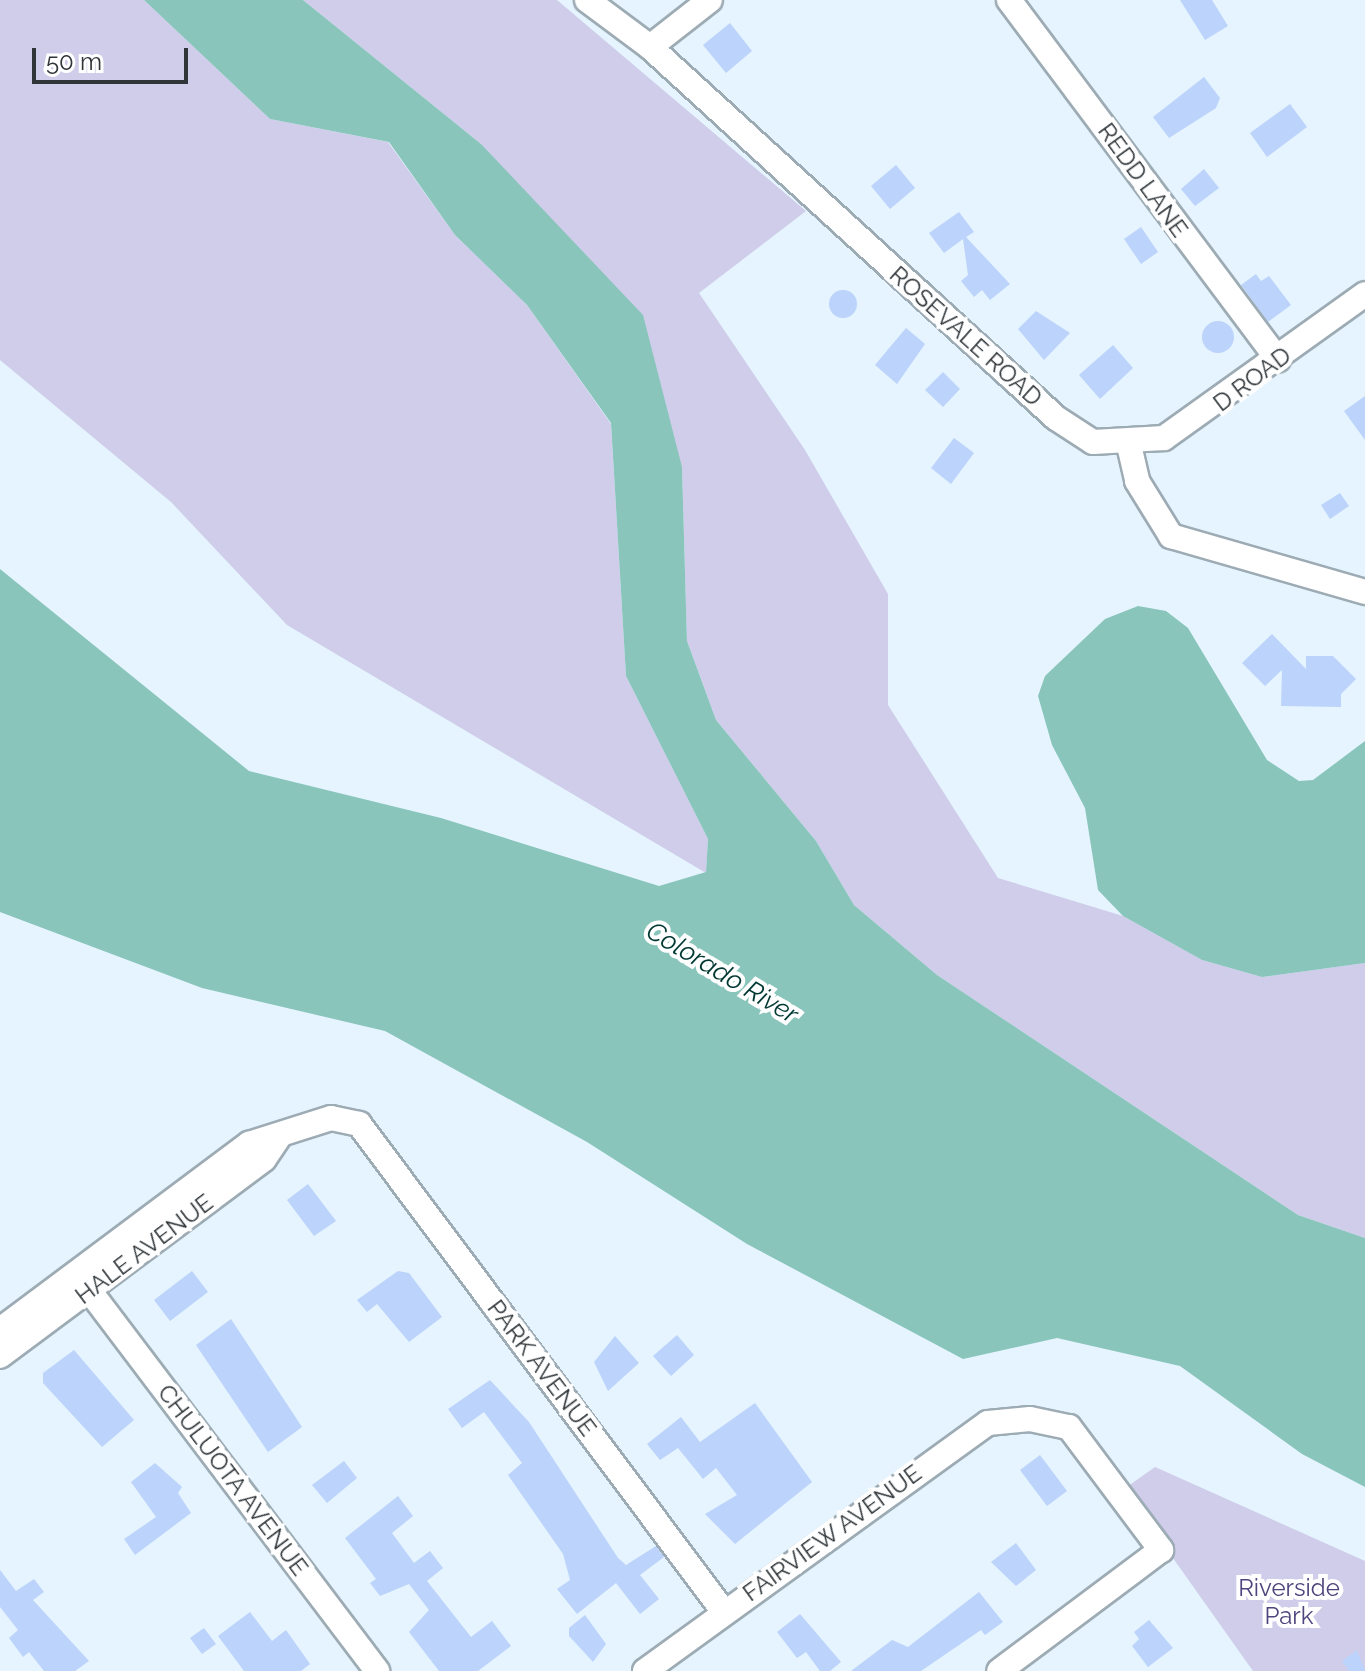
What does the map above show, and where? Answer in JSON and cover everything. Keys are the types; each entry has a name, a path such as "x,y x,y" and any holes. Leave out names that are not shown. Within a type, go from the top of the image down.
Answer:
{"street":[{"name":"ROSEVALE ROAD","path":"587,0 650,47 1056,418 1093,442 1129,445"},
{"path":"650,47 710,0"},
{"name":"REDD LANE","path":"1009,0 1278,360"},
{"name":"D ROAD","path":"1129,445 1196,421 1365,294"},
{"path":"1129,445 1137,481 1171,536 1365,592"},
{"name":"HALE AVENUE","path":"0,1330 249,1144 331,1118 359,1124"},
{"name":"PARK AVENUE","path":"359,1124 724,1612"},
{"name":"HALE AVENUE","path":"0,1356 264,1159 280,1135"},
{"name":"CHULUOTA AVENUE","path":"89,1290 377,1671"},
{"name":"FAIRVIEW AVENUE","path":"645,1671 988,1423 1030,1419 1069,1427 1161,1550 999,1671"}],"green space":[{"path":"0,0 144,0 270,119 388,142 455,235 527,305 611,424 626,676 708,839 706,873 287,625 171,502 0,360"},
{"path":"303,0 557,0 806,211 699,293 805,450 888,594 888,705 998,878 1123,916 1202,960 1262,977 1365,963 1365,1238 1298,1215 937,975 854,905 816,841 716,720 687,641 682,467 481,144"},
{"name":"Riverside Park","path":"1155,1467 1365,1561 1365,1671 1253,1671 1124,1489"}],"water":[{"name":"Colorado River","path":"144,0 303,0 481,144 643,315 682,467 687,641 716,720 816,841 854,905 937,975 1298,1215 1365,1238 1365,1487 1302,1454 1180,1366 1057,1338 963,1359 747,1244 587,1142 385,1031 202,988 0,912 0,569 249,771 441,818 659,886 706,872 708,839 626,676 611,423 527,305 455,235 389,142 270,119"},
{"path":"1138,606 1166,611 1188,628 1267,760 1299,781 1313,780 1365,741 1365,963 1262,977 1202,960 1123,916 1098,890 1085,808 1052,745 1038,696 1045,676 1105,619"}],"building":[{"path":"1180,0 1212,0 1228,26 1205,40"},
{"path":"730,23 752,51 726,73 703,45"},
{"path":"1204,77 1220,98 1216,108 1169,138 1153,117"},
{"path":"1290,104 1307,127 1267,157 1250,133"},
{"path":"896,165 915,188 890,209 871,186"},
{"path":"1204,169 1219,188 1195,206 1181,189"},
{"path":"959,212 974,232 966,237 1010,284 990,300 982,290 974,297 961,281 968,275 963,239 944,253 929,233"},
{"path":"1141,227 1158,252 1141,264 1124,239"},
{"path":"1256,274 1261,281 1269,276 1291,305 1268,322 1241,285"},
{"path":"843,290 853,294 857,304 853,314 843,318 833,314 829,304 833,294"},
{"path":"1036,311 1070,333 1044,360 1018,329"},
{"path":"1218,321 1229,326 1234,337 1229,348 1218,353 1207,348 1202,337 1207,326"},
{"path":"906,328 925,344 897,384 875,365"},
{"path":"1113,345 1133,368 1100,399 1079,375"},
{"path":"943,372 960,389 943,407 925,390"},
{"path":"1365,396 1365,440 1344,411"},
{"path":"954,438 974,453 951,484 931,468"},
{"path":"1340,493 1349,506 1330,519 1321,505"},
{"path":"1272,634 1306,669 1306,656 1333,656 1356,679 1341,694 1341,707 1281,706 1282,670 1265,686 1242,663"},
{"path":"308,1184 336,1221 314,1236 287,1200"},
{"path":"192,1271 208,1292 170,1321 154,1300"},
{"path":"398,1271 409,1273 442,1317 409,1342 377,1304 367,1312 357,1300"},
{"path":"231,1319 302,1427 268,1452 196,1345"},
{"path":"677,1335 694,1355 671,1376 653,1356"},
{"path":"615,1336 639,1363 608,1391 594,1362"},
{"path":"74,1350 134,1420 102,1447 43,1383 43,1373"},
{"path":"490,1380 529,1422 618,1558 626,1565 656,1546 664,1557 640,1575 659,1599 640,1614 616,1583 577,1614 557,1589 570,1580 563,1554 508,1475 522,1463 484,1412 462,1428 448,1409"},
{"path":"755,1403 812,1482 735,1544 705,1514 737,1495 716,1468 703,1479 678,1448 660,1460 647,1444 681,1417 700,1442"},
{"path":"1040,1455 1067,1491 1047,1506 1020,1470"},
{"path":"344,1461 357,1478 327,1503 312,1485"},
{"path":"155,1463 182,1487 178,1493 191,1513 135,1555 124,1539 156,1517 131,1482"},
{"path":"398,1496 413,1516 392,1533 414,1563 430,1551 443,1568 427,1581 471,1637 492,1621 511,1646 478,1671 439,1671 409,1632 429,1610 409,1584 380,1596 370,1583 376,1579 345,1538"},
{"path":"1016,1543 1036,1570 1016,1586 991,1562"},
{"path":"0,1570 16,1591 34,1579 44,1592 33,1600 89,1661 75,1671 44,1671 29,1652 23,1657 9,1638 18,1630 0,1607"},
{"path":"979,1592 1003,1622 985,1635 981,1630 921,1671 851,1671 892,1640 908,1647"},
{"path":"250,1612 272,1641 286,1630 310,1664 301,1671 244,1671 218,1636"},
{"path":"800,1614 841,1662 830,1671 820,1671 806,1652 797,1658 777,1632"},
{"path":"585,1615 606,1644 593,1662 569,1636 569,1628"},
{"path":"1149,1620 1173,1648 1148,1667 1132,1646 1139,1639 1134,1632"},
{"path":"204,1628 216,1644 202,1654 190,1638"},
{"path":"1357,1650 1365,1671 1349,1671 1342,1661"}]}
